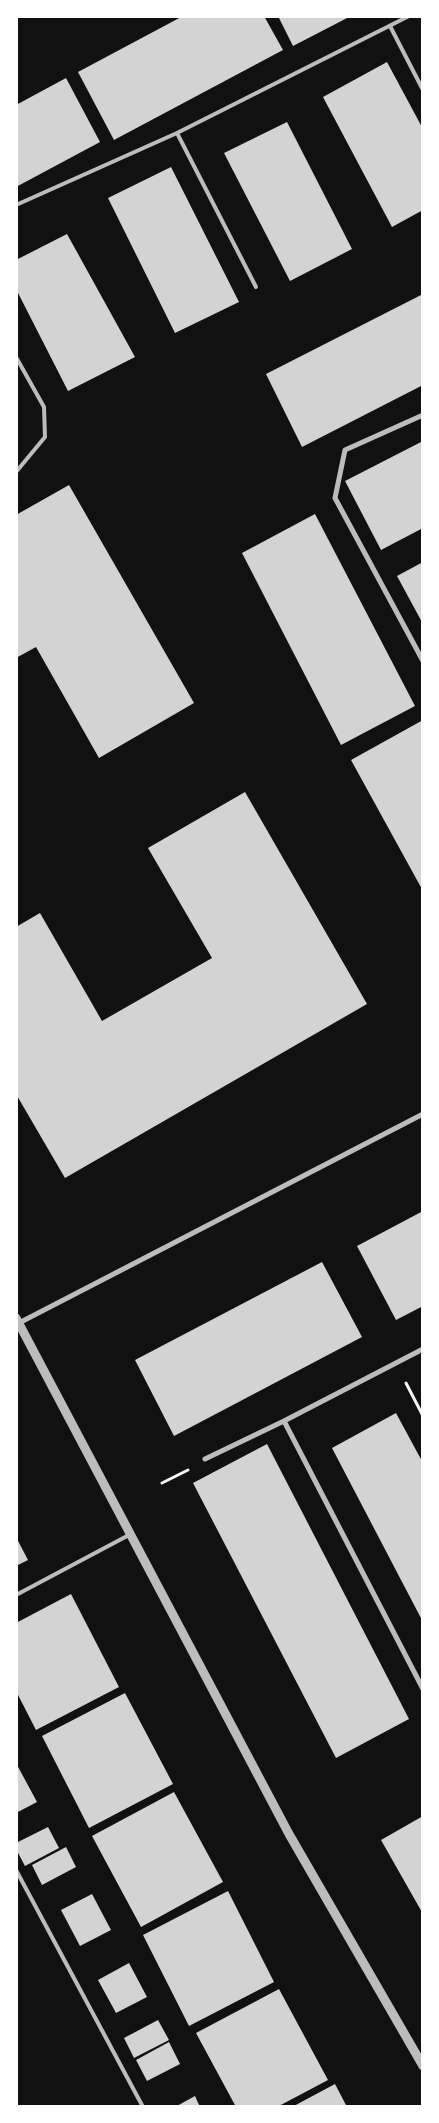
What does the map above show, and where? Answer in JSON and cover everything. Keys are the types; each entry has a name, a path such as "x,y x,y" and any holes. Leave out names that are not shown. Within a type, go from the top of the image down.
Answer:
{"street":[{"path":"423,415 345,450 335,498 423,661"},
{"path":"423,1114 17,1322 289,1834 423,2066"},
{"path":"205,1459 284,1421 423,1349"},
{"path":"284,1421 423,1689"}],"lane":[{"path":"16,205 177,133 409,16"},
{"path":"390,26 423,90"},
{"path":"177,133 256,287"},
{"path":"16,357 44,407 45,437 16,472"},
{"path":"16,1595 131,1534"},
{"path":"16,1870 143,2107"}],"path":[{"path":"396,1364 423,1416"},
{"path":"162,1483 196,1465"}],"building":[{"path":"183,16 264,16 283,50 114,140 78,72"},
{"path":"278,16 351,16 293,46"},
{"path":"387,62 423,129 423,210 392,227 323,97"},
{"path":"66,78 100,142 16,187 16,105"},
{"path":"287,122 352,249 290,281 224,153"},
{"path":"171,167 239,302 175,333 108,198"},
{"path":"67,234 135,357 68,391 16,289 16,260"},
{"path":"423,294 423,385 302,447 266,374"},
{"path":"423,441 423,528 381,550 345,481"},
{"path":"69,485 194,703 99,758 36,647 16,658 16,515"},
{"path":"315,514 415,706 341,745 242,553"},
{"path":"423,562 423,624 397,576"},
{"path":"423,720 423,891 351,760"},
{"path":"245,792 367,1004 65,1178 16,1094 16,927 40,913 102,1021 212,958 148,848"},
{"path":"423,1211 423,1306 396,1320 357,1246"},
{"path":"322,1262 362,1337 174,1436 135,1360"},
{"path":"396,1413 423,1463 423,1622 332,1448"},
{"path":"267,1444 409,1719 336,1758 193,1483"},
{"path":"16,1537 28,1560 16,1566"},
{"path":"71,1594 119,1687 36,1730 16,1691 16,1623"},
{"path":"125,1693 173,1784 89,1828 42,1736"},
{"path":"16,1763 37,1802 16,1813"},
{"path":"174,1792 223,1882 141,1927 92,1836"},
{"path":"423,1816 423,1914 381,1840"},
{"path":"48,1827 59,1848 25,1866 16,1849 16,1843"},
{"path":"66,1847 76,1867 42,1885 32,1865"},
{"path":"228,1891 274,1982 189,2026 143,1935"},
{"path":"92,1894 111,1930 80,1946 61,1910"},
{"path":"129,1963 147,1997 116,2013 98,1980"},
{"path":"279,1989 328,2080 277,2107 236,2107 196,2033"},
{"path":"158,2020 169,2040 134,2058 124,2038"},
{"path":"169,2042 180,2064 147,2081 136,2060"},
{"path":"335,2084 347,2107 292,2107"},
{"path":"195,2096 200,2107 175,2107"}]}
